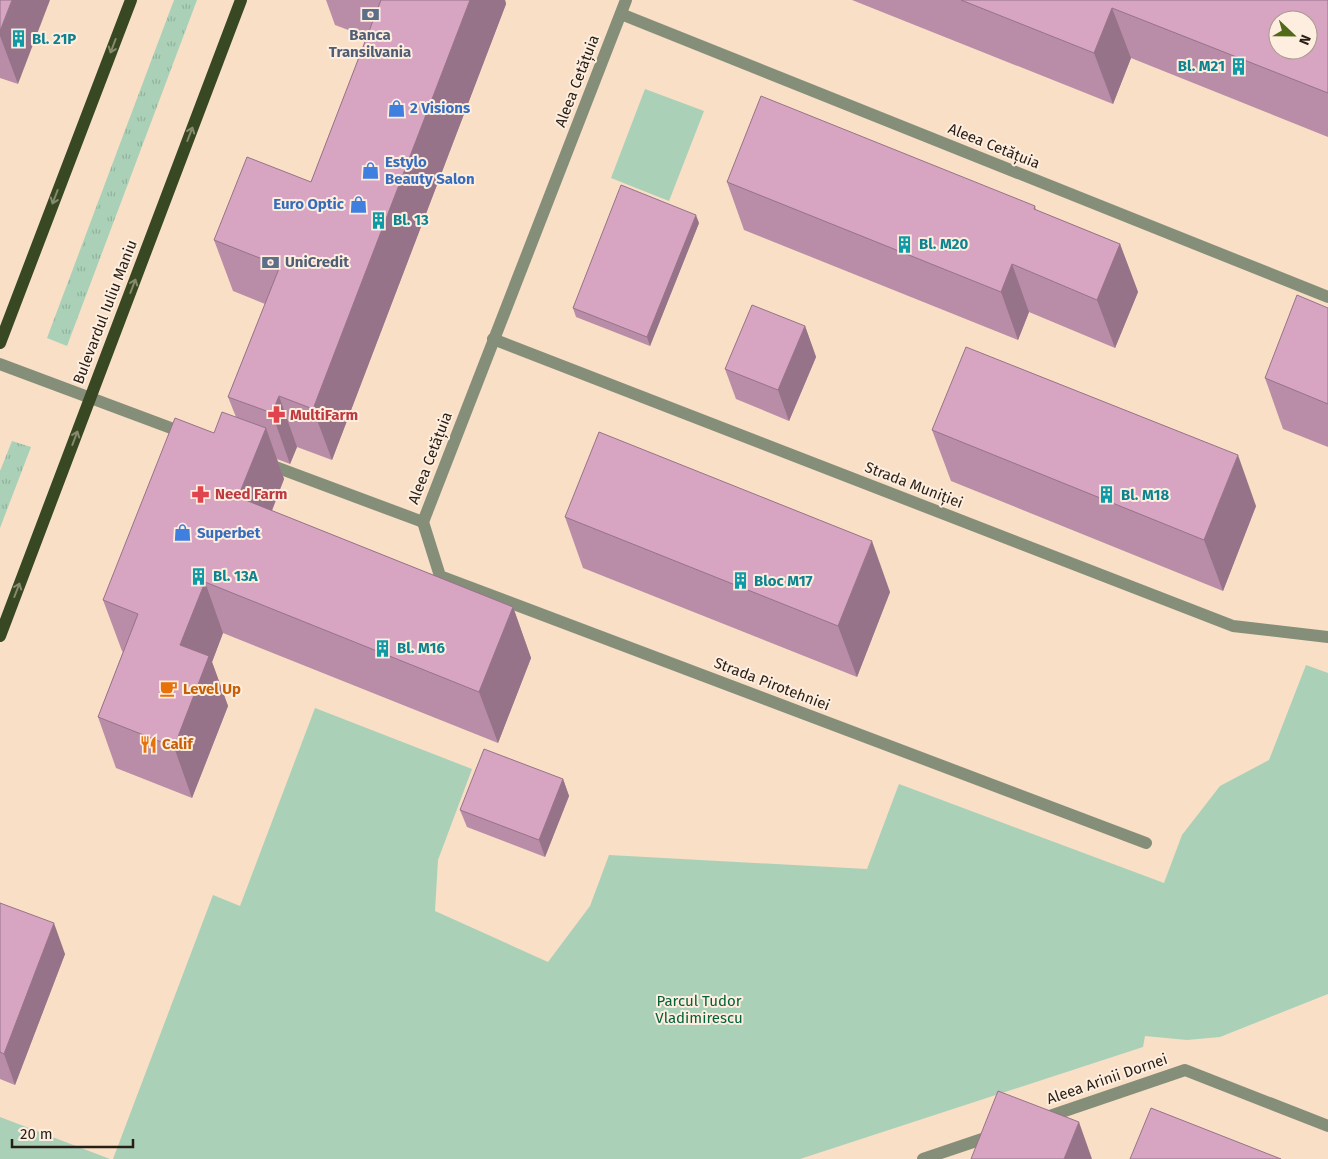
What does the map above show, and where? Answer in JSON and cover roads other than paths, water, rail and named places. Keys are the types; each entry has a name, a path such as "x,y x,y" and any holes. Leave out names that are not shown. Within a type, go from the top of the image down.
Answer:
{"main road":[{"path":"0,343 130,0"},
{"name":"Bulevardul Iuliu Maniu","path":"0,636 241,0"}],"street":[{"name":"Aleea Cetățuia","path":"255,459 423,522 626,0"},
{"name":"Aleea Cetățuia","path":"620,14 1328,297"},
{"name":"Strada Muniției","path":"494,339 1233,626 1328,637"},
{"path":"0,364 199,438"},
{"name":"Strada Pirotehniei","path":"423,522 440,576 1146,843"},
{"name":"Aleea Arinii Dornei","path":"1026,1124 1185,1070 1328,1126"},
{"path":"923,1159 1007,1130"}],"place":[{"name":"Banca Transilvania","path":"370,14"},
{"name":"Bl. 21P","path":"18,39"},
{"name":"Bl. M21","path":"1239,66"},
{"name":"2 Visions","path":"396,108"},
{"name":"Estylo Beauty Salon","path":"371,171"},
{"name":"Euro Optic","path":"358,204"},
{"name":"Bl. 13","path":"379,220"},
{"name":"Bl. M20","path":"905,244"},
{"name":"UniCredit","path":"271,262"},
{"name":"MultiFarm","path":"276,415"},
{"name":"Need Farm","path":"201,494"},
{"name":"Bl. M18","path":"1107,495"},
{"name":"Superbet","path":"183,533"},
{"name":"Bl. 13A","path":"199,576"},
{"name":"Bloc M17","path":"740,581"},
{"name":"Bl. M16","path":"383,648"},
{"name":"Level Up","path":"169,689"},
{"name":"Calif","path":"148,744"}],"park label":[{"name":"Parcul Tudor Vladimirescu","path":"699,1010"}]}
